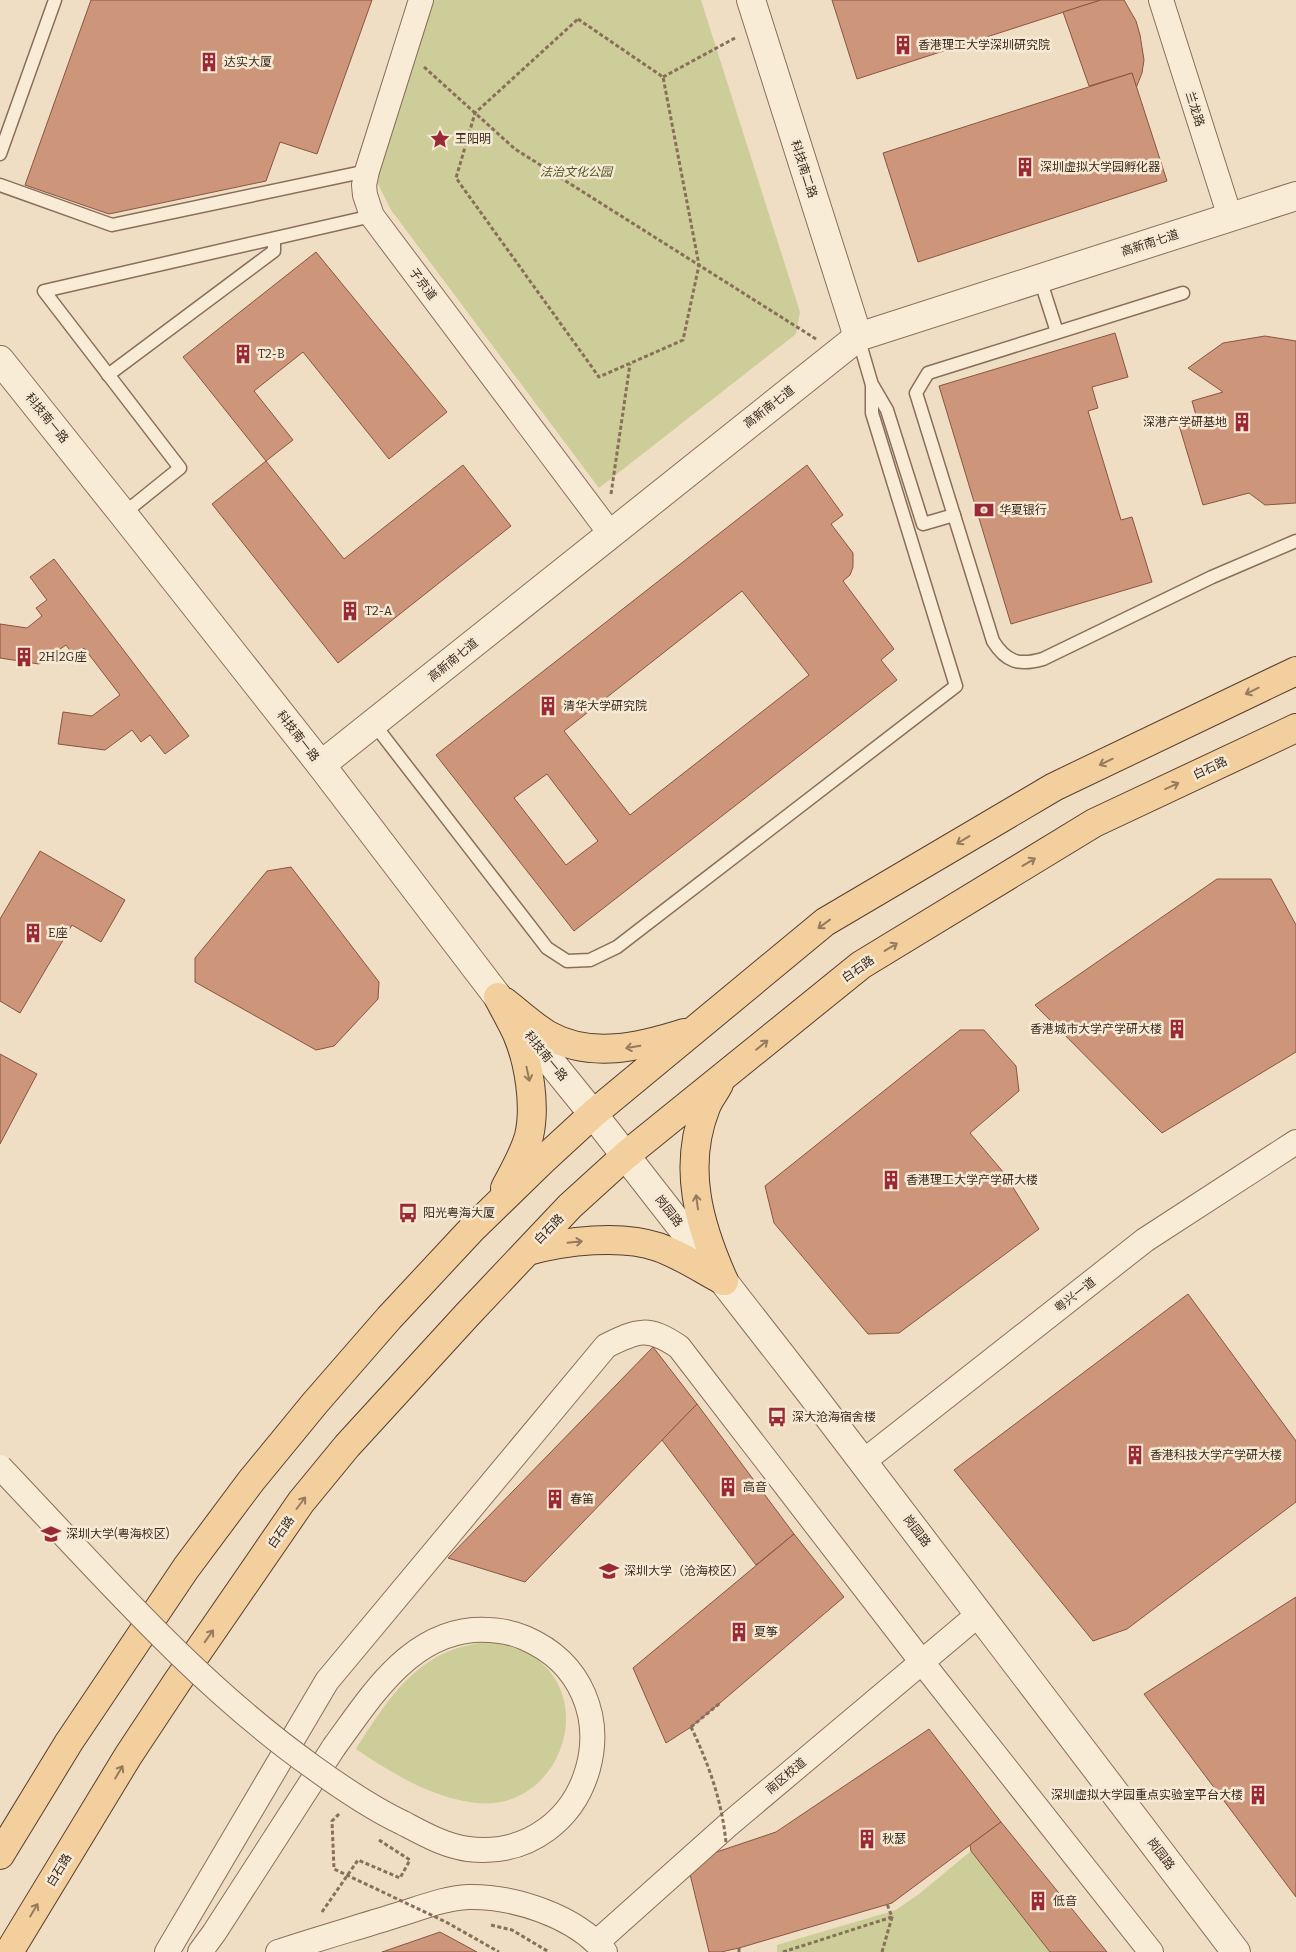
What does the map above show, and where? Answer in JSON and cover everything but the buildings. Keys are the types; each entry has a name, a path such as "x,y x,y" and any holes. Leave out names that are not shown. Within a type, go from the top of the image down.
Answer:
{"main road":[{"path":"0,1855 74,1735 186,1568 251,1482 315,1403 389,1318 494,1208 593,1114 825,922 1054,786 1296,670"},
{"name":"白石路","path":"9,1952 139,1740 182,1674 301,1502 347,1446 570,1206 625,1156 861,965 1086,828 1296,728"},
{"path":"498,997 547,1035 573,1046 621,1049 652,1043 696,1028"},
{"path":"494,1208 518,1163 528,1137 532,1115 529,1077 518,1036 498,997"},
{"path":"724,1076 706,1107 698,1138 695,1164 699,1217 709,1248 724,1281"},
{"path":"528,1251 554,1244 592,1240 630,1242 658,1247 724,1281"}],"street":[{"name":"子京道","path":"421,0 367,171 365,195 372,216 608,530"},
{"name":"兰龙路","path":"1161,0 1230,217"},
{"name":"科技南二路","path":"755,12 848,345"},
{"name":"高新南七道","path":"320,765 374,724 608,530 848,345 1040,279 1296,196"},
{"name":"科技南一路","path":"0,360 320,765 498,997 593,1114"},
{"name":"岗园路","path":"593,1114 864,1461 1236,1952"},
{"name":"粤兴一道","path":"864,1461 1145,1240 1296,1142"},
{"path":"167,1952 327,1682 606,1346 632,1333 660,1334 679,1347 921,1661 1151,1952"},
{"path":"0,1467 162,1638 230,1701 296,1755 304,1760 311,1766 319,1771 349,1793 381,1812 442,1843 467,1849 492,1850 518,1844 544,1832 563,1815 577,1798 591,1762 593,1742 592,1721 587,1702 567,1668 554,1656 532,1641 506,1632 484,1629 463,1631 444,1636 413,1654 383,1682 334,1747 324,1763 319,1771 314,1779 230,1909 200,1952"},
{"name":"南区校道","path":"601,1947 728,1825 979,1614"},
{"path":"289,1948 432,1904 467,1897 495,1898 566,1919 601,1947"}],"lane":[{"path":"0,154 55,0"},
{"path":"0,185 112,225 367,171"},
{"path":"123,514 180,468 44,291 372,216"},
{"path":"108,375 274,250 274,239"},
{"path":"1040,279 1057,332"},
{"path":"1183,293 928,373 916,393 992,641 1006,657 1016,662 1029,663 1212,577 1296,541"},
{"path":"848,345 887,410 922,524 954,515"},
{"path":"374,724 547,948 567,961 590,960 617,947 956,686 872,413 872,385"}],"path":[{"path":"663,77 755,12"},
{"path":"578,19 663,77 699,265 684,340 600,377 456,178 475,113 578,19"},
{"path":"405,49 515,149 699,265 848,345"},
{"path":"608,530 630,363"},
{"path":"720,1703 691,1727 706,1757 718,1792 724,1817 726,1843"},
{"path":"338,1815 346,1820"},
{"path":"289,1948 358,1860 400,1878 410,1860 378,1840"},
{"path":"882,1952 892,1917 887,1904"},
{"path":"783,1952 892,1917"},
{"path":"446,1922 500,1952"},
{"path":"441,1928 459,1922"},
{"path":"485,1924 512,1930 549,1952"}],"green space":[{"name":"法治文化公园","path":"434,0 701,0 800,312 796,334 599,488 391,210 377,182"},
{"path":"493,1642 529,1654 551,1673 563,1696 566,1722 561,1748 549,1771 530,1789 505,1801 476,1803 460,1800 413,1784 356,1749 382,1710 411,1676 447,1652 468,1645"},
{"path":"971,1851 1050,1952 777,1952 777,1945 896,1910 919,1894"}],"place":[{"name":"香港理工大学深圳研究院","path":"903,45"},
{"name":"达实大厦","path":"209,62"},
{"name":"王阳明","path":"440,139"},
{"name":"深圳虚拟大学园孵化器","path":"1025,167"},
{"name":"T2-B","path":"243,354"},
{"name":"深港产学研基地","path":"1242,422"},
{"name":"华夏银行","path":"984,510"},
{"name":"T2-A","path":"350,611"},
{"name":"2H|2G座","path":"24,657"},
{"name":"清华大学研究院","path":"548,706"},
{"name":"E座","path":"33,933"},
{"name":"香港城市大学产学研大楼","path":"1177,1029"},
{"name":"香港理工大学产学研大楼","path":"891,1180"},
{"name":"阳光粤海大厦","path":"408,1213"},
{"name":"深大沧海宿舍楼","path":"777,1417"},
{"name":"香港科技大学产学研大楼","path":"1135,1455"},
{"name":"高音","path":"728,1487"},
{"name":"春笛","path":"555,1499"},
{"name":"深圳大学(粤海校区)","path":"51,1534"},
{"name":"深圳大学（沧海校区）","path":"609,1571"},
{"name":"夏筝","path":"739,1632"},
{"name":"深圳虚拟大学园重点实验室平台大楼","path":"1258,1795"},
{"name":"秋瑟","path":"867,1839"},
{"name":"低音","path":"1038,1901"}]}
